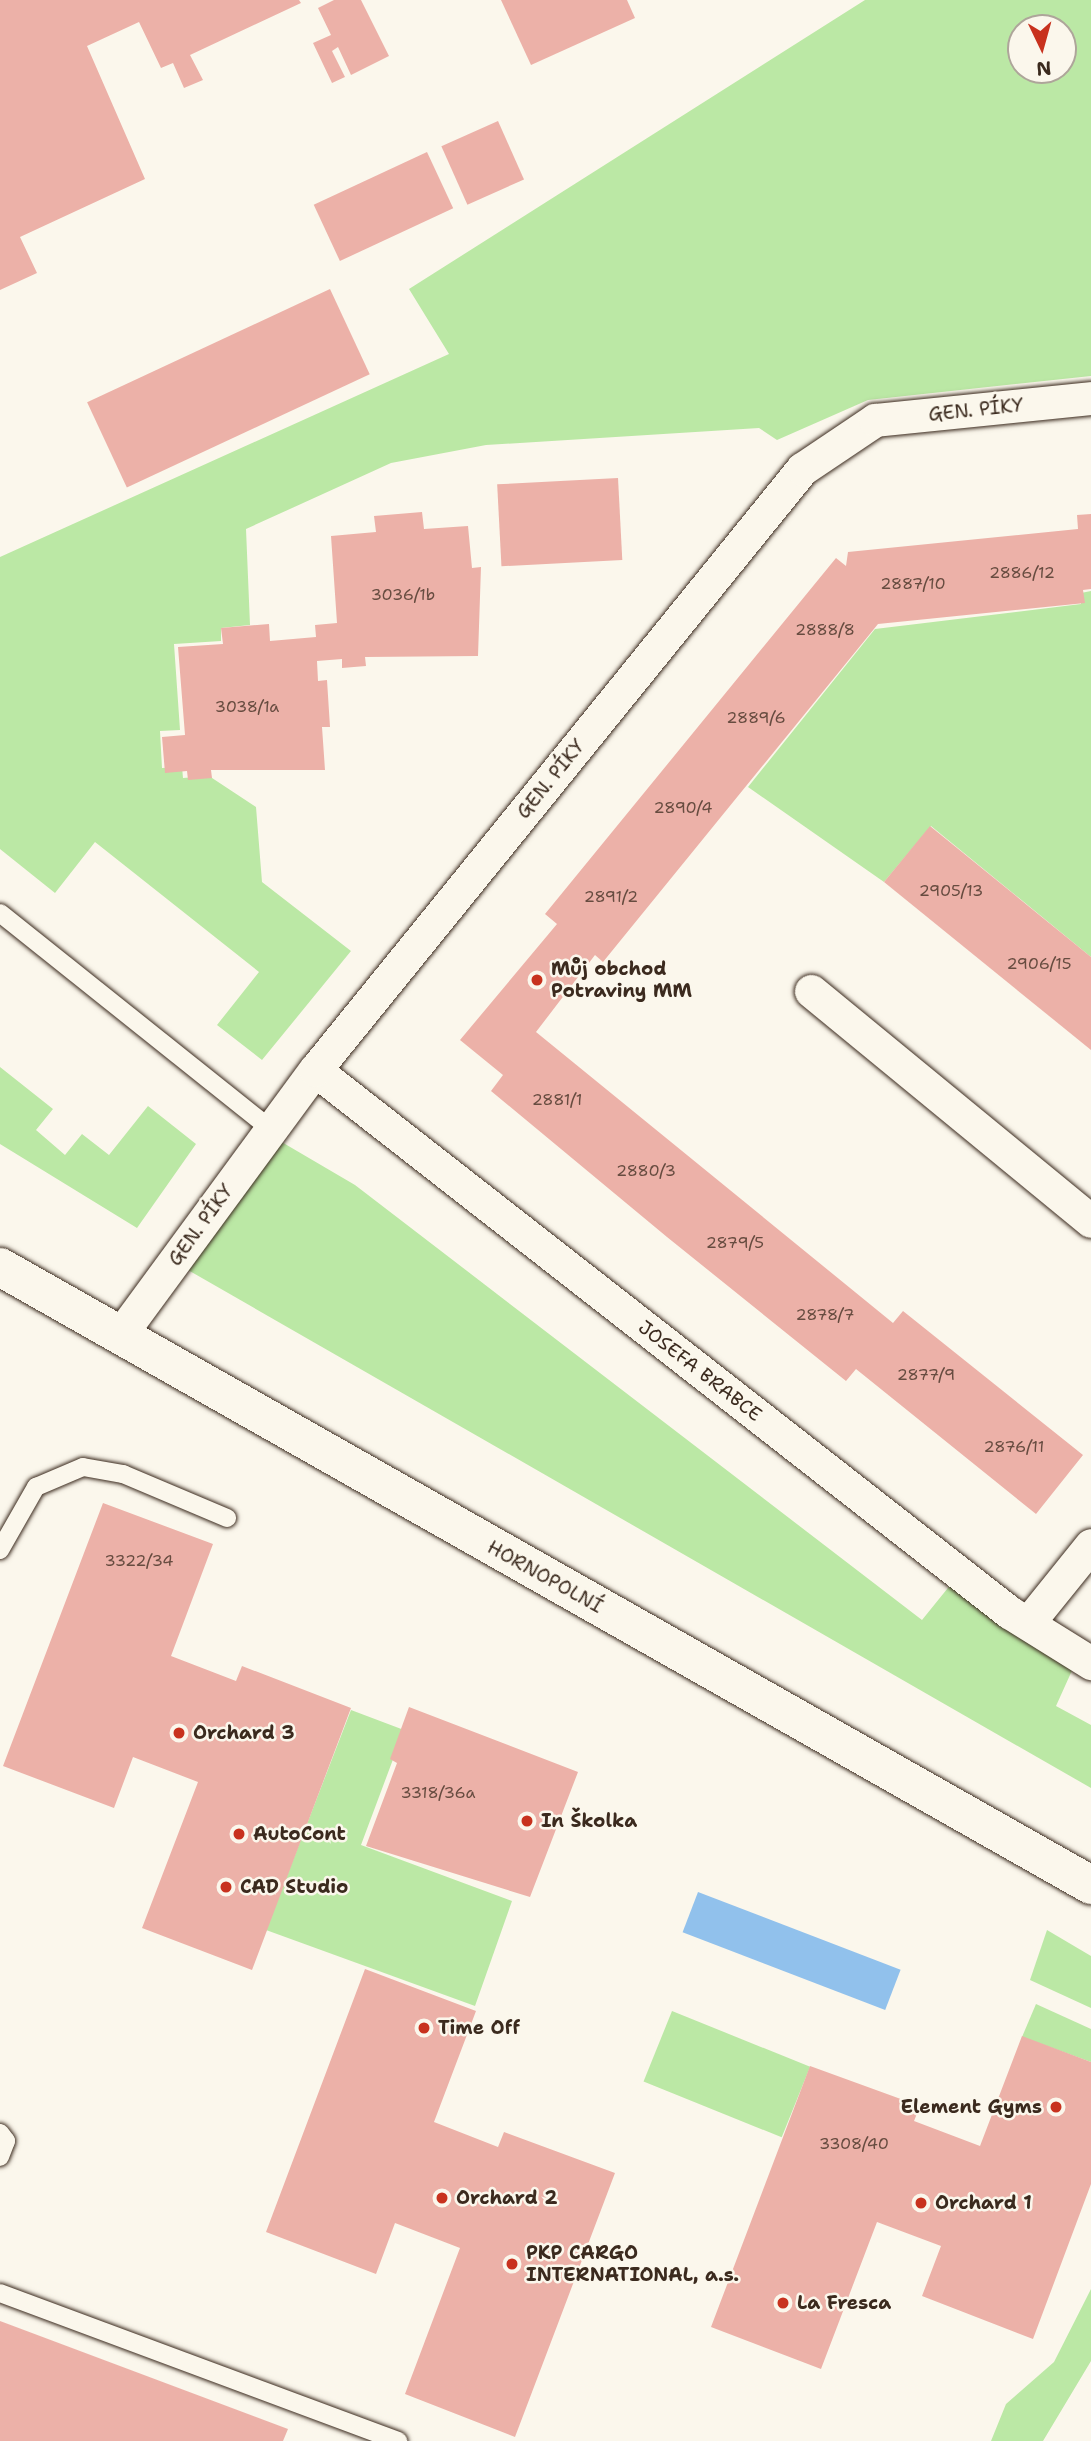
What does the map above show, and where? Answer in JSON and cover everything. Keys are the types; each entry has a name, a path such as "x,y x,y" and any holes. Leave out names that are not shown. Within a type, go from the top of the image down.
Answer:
{"street":[{"name":"GEN. PÍKY","path":"120,1335 315,1070 802,469 875,420 1091,398"},
{"path":"811,991 1091,1221"},
{"name":"JOSEFA BRABCE","path":"315,1070 1028,1623 1091,1663"},
{"name":"HORNOPOLNÍ","path":"0,1267 1091,1885"},
{"path":"1028,1623 1091,1545"}],"lane":[{"path":"0,914 271,1129"},
{"path":"0,1550 36,1487 83,1467 123,1474 227,1518"},
{"path":"0,2133 6,2141 0,2157"},
{"path":"0,2293 398,2441"}],"green space":[{"path":"865,0 1091,0 1091,376 868,400 777,440 759,428 486,445 391,463 246,529 250,625 221,628 221,641 174,644 180,730 160,731 162,768 182,767 183,778 209,776 256,807 262,882 351,951 262,1060 217,1025 259,972 95,842 55,893 0,849 0,557 449,354 409,289"},
{"path":"1091,591 1091,957 931,826 884,882 748,787 875,629 1081,604 1081,593"},
{"path":"0,1067 53,1109 36,1130 65,1155 82,1134 109,1155 148,1106 196,1144 137,1228 0,1144"},
{"path":"268,1134 355,1185 922,1620 960,1573 1079,1655 1056,1706 1091,1725 1091,1788 174,1262"},
{"path":"351,1710 404,1730 361,1845 512,1901 475,2006 266,1930"},
{"path":"1047,1930 1091,1956 1091,2008 1030,1980"},
{"path":"1036,2004 1091,2029 1091,2062 1022,2037"},
{"path":"672,2011 810,2067 782,2137 644,2081"},
{"path":"1091,2289 1091,2361 1043,2441 991,2441 1006,2404 1054,2362"}],"water":[{"path":"698,1892 901,1970 885,2010 683,1932"}],"building":[{"path":"0,0 299,0 301,3 190,55 203,80 184,88 173,63 161,68 139,22 87,46 145,179 20,237 37,273 0,290"},
{"path":"334,0 361,0 389,56 351,75 338,47 332,51 345,77 332,83 313,43 331,35 318,8"},
{"path":"501,0 627,0 635,18 531,65"},
{"path":"498,121 524,179 467,205 441,146"},
{"path":"427,152 453,208 340,261 314,205"},
{"path":"330,289 370,374 127,487 87,402"},
{"path":"618,478 622,560 501,566 497,484"},
{"path":"422,512 424,529 468,526 472,568 481,567 478,656 365,657 366,666 342,668 342,659 317,661 318,681 327,680 330,727 322,727 325,770 211,770 212,778 188,780 187,771 165,773 162,737 185,735 178,647 223,644 221,628 269,624 270,641 316,637 315,625 337,623 331,536 376,532 374,516"},
{"path":"1091,514 1091,589 1083,590 1085,603 878,624 603,962 595,955 536,1032 893,1323 903,1311 1083,1455 1036,1514 856,1369 846,1381 667,1237 491,1091 503,1075 460,1040 557,924 545,914 836,558 846,566 848,552 1078,529 1077,515"},
{"path":"930,826 1091,957 1091,1050 884,882"},
{"name":"Orchard 3","path":"103,1503 213,1544 171,1656 236,1681 242,1666 351,1708 252,1970 142,1928 198,1782 133,1757 114,1808 3,1766"},
{"path":"409,1707 578,1772 530,1897 366,1846 397,1763 390,1759"},
{"name":"Orchard 2","path":"365,1969 476,2011 434,2122 498,2147 504,2132 615,2173 515,2437 405,2394 460,2248 395,2223 376,2274 266,2232"},
{"name":"Orchard 1","path":"1022,2036 1091,2062 1091,2184 1033,2339 922,2296 941,2246 877,2222 821,2369 711,2327 810,2066 920,2106 914,2121 980,2146"},
{"path":"0,2321 288,2429 283,2441 0,2441"}],"place":[{"name":"Můj obchod Potraviny MM","path":"537,980"},
{"name":"Orchard 3","path":"179,1733"},
{"name":"In Školka","path":"527,1821"},
{"name":"AutoCont","path":"239,1834"},
{"name":"CAD Studio","path":"226,1887"},
{"name":"Time Off","path":"424,2028"},
{"name":"Element Gyms","path":"1056,2107"},
{"name":"Orchard 2","path":"442,2198"},
{"name":"Orchard 1","path":"921,2203"},
{"name":"PKP CARGO INTERNATIONAL, a.s.","path":"512,2264"},
{"name":"La Fresca","path":"783,2303"}]}
